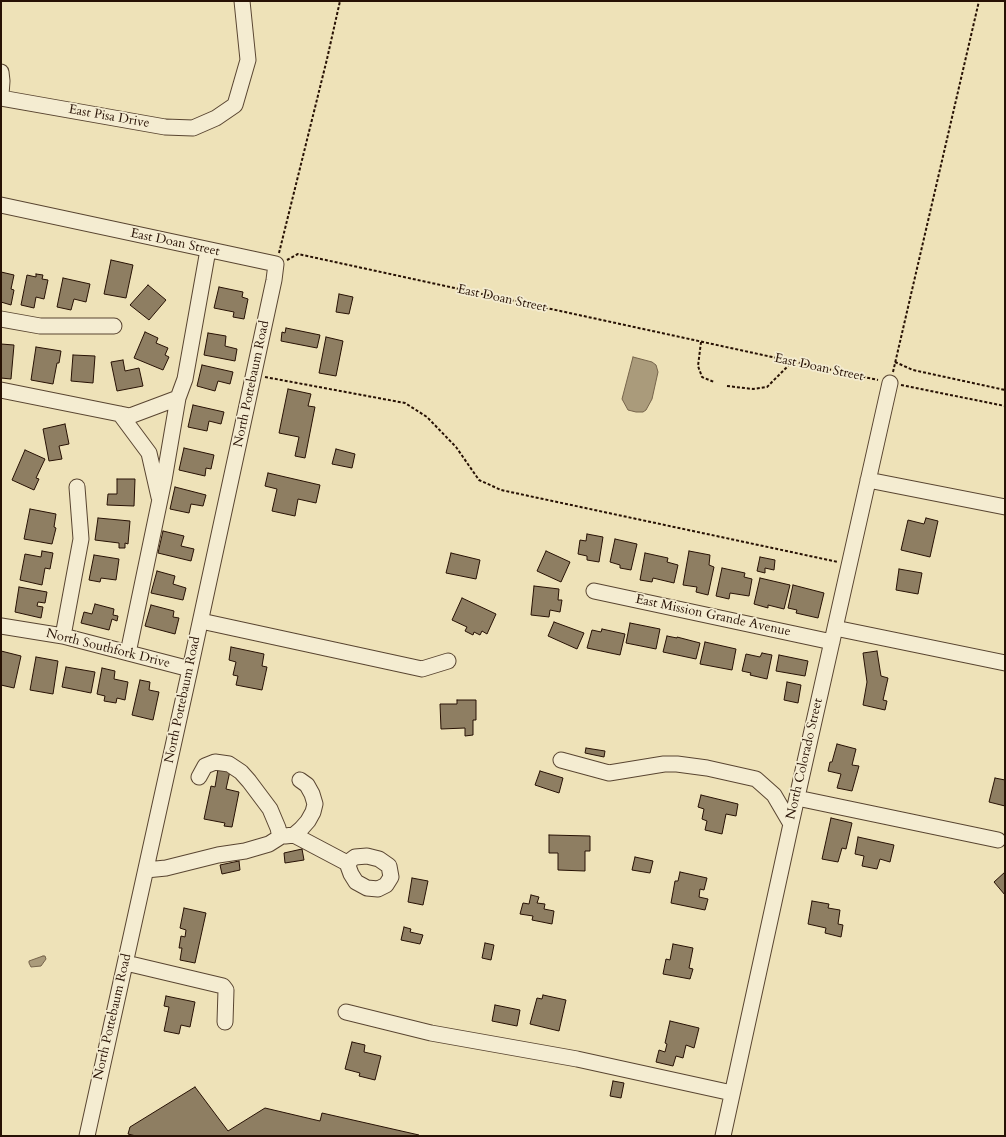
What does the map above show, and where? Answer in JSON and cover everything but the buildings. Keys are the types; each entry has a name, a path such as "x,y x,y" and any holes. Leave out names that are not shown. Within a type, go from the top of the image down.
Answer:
{"street":[{"name":"East Pisa Drive","path":"1,97 164,127 193,128 216,118 235,105 248,60 242,1"},
{"path":"1,72 1,97"},
{"name":"East Doan Street","path":"1,206 276,264"},
{"path":"128,653 160,502 178,398 185,380 208,250"},
{"name":"North Pottebaum Road","path":"87,1136 201,621 274,280 276,264"},
{"path":"1,319 40,326 114,326"},
{"name":"North Colorado Street","path":"723,1136 890,383"},
{"path":"1,390 130,416 178,398"},
{"path":"120,414 149,453 160,502"},
{"path":"868,480 1005,507"},
{"path":"63,636 81,539 77,487"},
{"name":"East Mission Grande Avenue","path":"594,591 834,635 1005,663"},
{"path":"201,621 422,668 448,661"},
{"name":"North Southfork Drive","path":"1,626 63,636 190,669"},
{"path":"561,760 609,772 664,764 677,764 707,768 756,778 774,795 791,824"},
{"path":"199,777 205,766 215,762 229,764 241,772 249,781 270,809 278,828 287,836 347,863"},
{"path":"146,870 166,868 218,855 245,852 287,836 308,821 313,812 314,804 312,794 307,785 300,780"},
{"path":"797,798 998,840"},
{"path":"126,963 222,986 226,990 225,1022"},
{"path":"346,1012 431,1032 577,1059 732,1093"}],"path":[{"path":"276,264 340,1"},
{"path":"890,383 979,1"},
{"name":"East Doan Street","path":"276,264 298,254 792,362 1005,406"},
{"path":"701,342 698,366 702,377 714,382"},
{"path":"727,386 753,389 767,387 792,362"},
{"path":"895,362 913,370 1005,390"},
{"path":"254,375 405,403 427,417 456,447 479,480 501,490 849,564"}],"shaded area":[{"path":"633,357 652,362 656,365 658,372 652,399 646,410 643,412 628,410 622,399"},
{"path":"45,956 46,959 41,966 31,967 29,961"}]}
